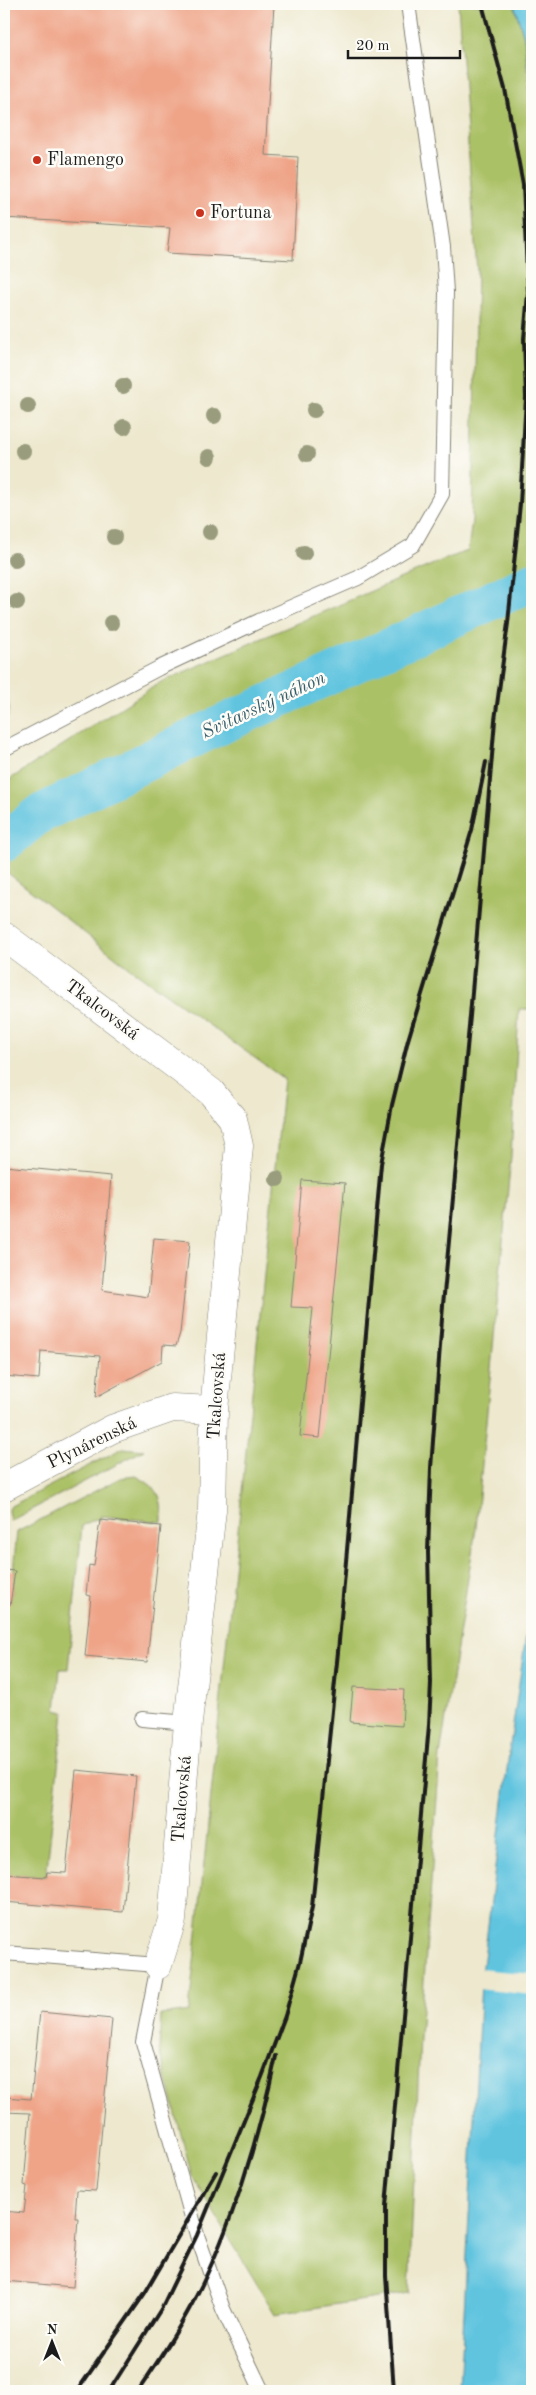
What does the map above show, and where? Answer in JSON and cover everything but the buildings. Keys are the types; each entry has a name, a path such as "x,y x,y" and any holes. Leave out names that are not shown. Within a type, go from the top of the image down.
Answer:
{"street":[{"name":"Tkalcovská","path":"4,936 211,1092 233,1119 239,1146 214,1410 212,1510 188,1723 172,1920 158,1966"},
{"name":"Plynárenská","path":"4,1488 112,1430 172,1408 214,1410"}],"lane":[{"path":"4,749 159,668 259,621 358,578 413,545 442,494 446,292 434,176 408,4"},
{"path":"142,1719 188,1723"},
{"path":"4,1953 158,1966 143,2042 197,2235 223,2309 262,2391"}],"green space":[{"path":"458,4 514,4 524,37 532,121 532,1009 519,1009 511,1156 476,1528 440,1755 420,2037 409,2293 275,2314 192,2176 159,2050 161,2015 189,2011 284,1079 127,966 4,870 4,783 161,682 443,560 468,551 472,520 477,271"},
{"path":"4,696 9,710 4,723"},
{"path":"123,1448 144,1450 10,1521 8,1511 11,1506"},
{"path":"136,1476 155,1489 158,1494 162,1522 101,1516 100,1520 95,1519 82,1526 68,1669 60,1669 56,1710 64,1712 46,1877 4,1874 4,1604 10,1604 15,1571 13,1571 17,1532 120,1478"}],"water":[{"path":"514,4 532,4 532,91 524,37"},
{"path":"532,1594 532,2391 460,2391 481,1983 509,1753"}],"pier":[{"path":"480,1969 532,1974 532,1995 478,1989"}],"waterway":[{"name":"Svitavský náhon","path":"4,843 38,815 210,730 532,582"}],"railway":[{"path":"394,2391 386,2276 386,2206 429,1725 431,1683 428,1552 431,1468 443,1305 495,720 508,623 520,504 526,397 524,339 528,293 523,185 505,89 482,4"},
{"path":"109,2391 161,2309 197,2235 262,2077 285,2016 300,1962 312,1907 338,1652 381,1164 392,1105 408,1040 472,830 486,762"},
{"path":"138,2391 186,2315 219,2246 252,2151 276,2056"},
{"path":"77,2391 145,2293 216,2172"}],"place":[{"name":"Flamengo","path":"37,160"},
{"name":"Fortuna","path":"200,213"}]}
